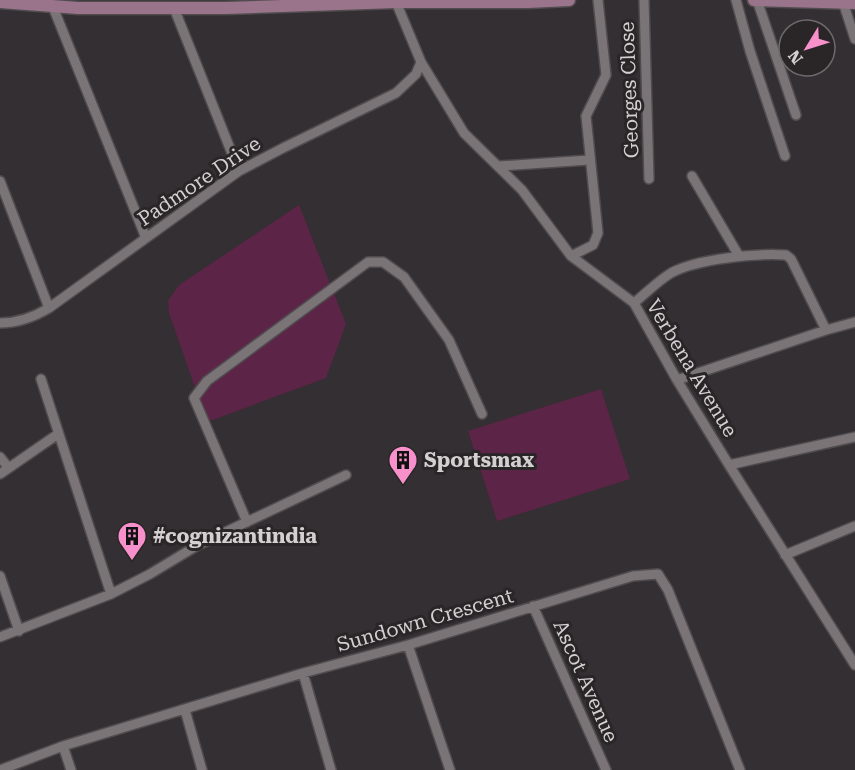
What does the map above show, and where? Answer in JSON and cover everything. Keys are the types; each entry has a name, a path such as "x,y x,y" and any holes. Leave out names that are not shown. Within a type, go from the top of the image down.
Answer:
{"main road":[{"path":"0,2 53,7 115,4 174,8 225,4 323,2 569,0"},
{"path":"756,0 850,2"}],"street":[{"path":"571,256 592,245 597,238 586,116 606,75 598,0"},
{"name":"Georges Close","path":"644,0 649,179"},
{"path":"736,0 750,51 785,156"},
{"path":"756,0 796,115"},
{"path":"396,2 421,62"},
{"path":"850,2 855,39"},
{"path":"53,7 146,238"},
{"path":"174,8 239,171"},
{"name":"Verbena Avenue","path":"421,62 464,134 522,190 571,256 634,303 677,380 855,665"},
{"name":"Padmore Drive","path":"0,323 22,320 49,308 239,171 396,93 416,74 421,62"},
{"path":"499,166 589,160"},
{"path":"692,176 739,256"},
{"path":"0,181 49,308"},
{"path":"634,303 670,274 683,267 739,256 786,255 791,259 826,330"},
{"path":"247,522 194,398 207,381 369,262 383,262 404,277 448,340 482,414"},
{"path":"677,380 855,322"},
{"path":"41,379 111,594"},
{"path":"0,474 58,434"},
{"path":"729,465 855,437"},
{"path":"0,457 8,467"},
{"path":"0,637 111,594 198,545 346,475"},
{"path":"785,555 855,526"},
{"name":"Sundown Crescent","path":"0,770 63,746 303,674 408,645 633,576 658,574 668,590 740,770"},
{"path":"0,576 19,631"},
{"name":"Ascot Avenue","path":"533,606 606,770"},
{"path":"408,645 450,770"},
{"path":"303,674 331,770"},
{"path":"184,710 202,770"},
{"path":"63,746 71,770"}],"shaded area":[{"path":"299,205 346,324 326,378 207,422 169,313 168,301 179,285"},
{"path":"601,389 630,479 497,521 468,431"}],"place":[{"name":"Sportsmax","path":"403,486"},
{"name":"#cognizantindia","path":"132,562"}]}
